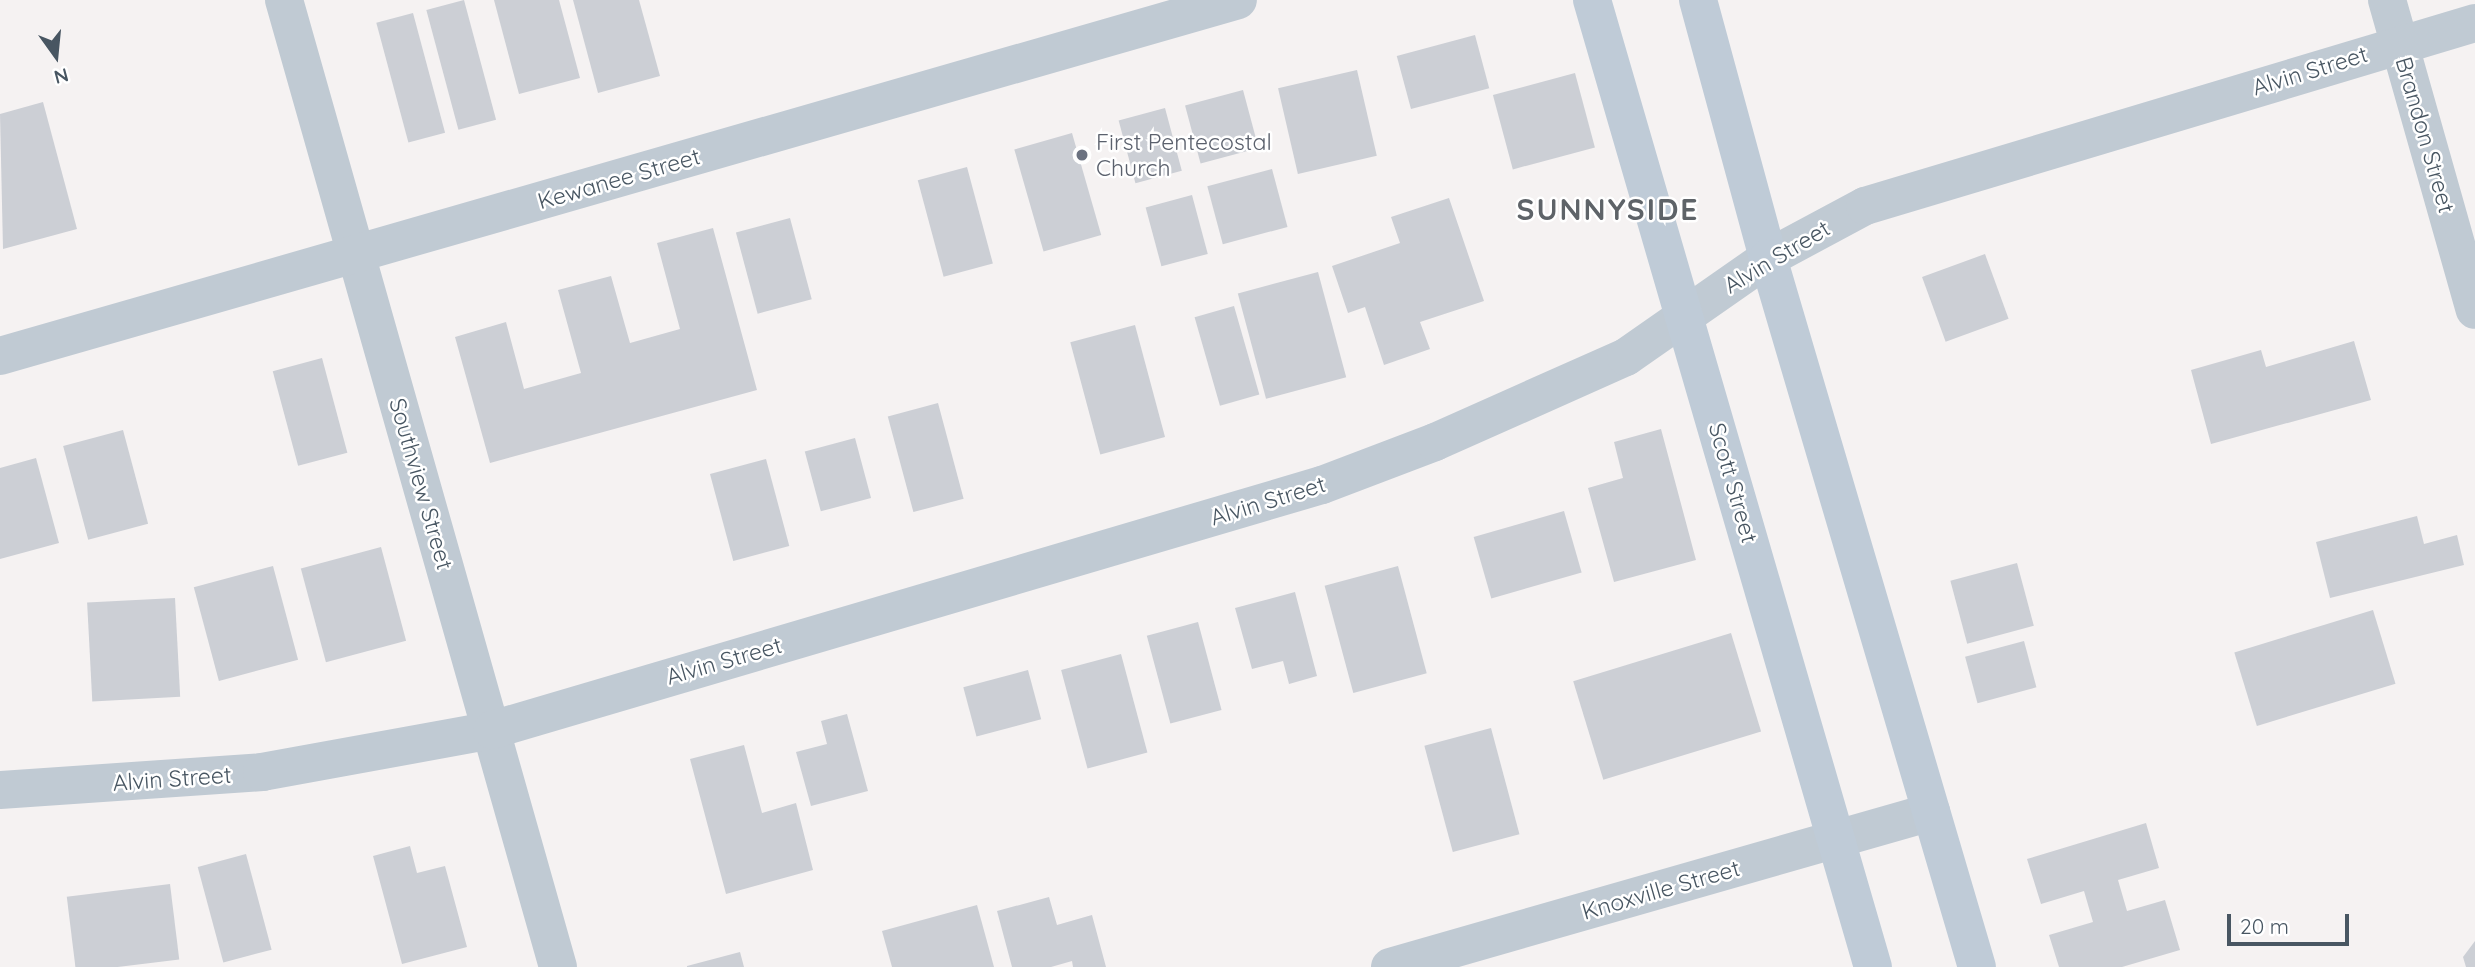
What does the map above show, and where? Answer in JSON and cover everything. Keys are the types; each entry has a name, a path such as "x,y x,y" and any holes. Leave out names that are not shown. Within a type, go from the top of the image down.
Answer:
{"main road":[{"name":"Scott Street","path":"1592,0 1873,967"},
{"path":"1698,0 1768,258 1977,967"}],"street":[{"name":"Southview Street","path":"284,0 558,967"},
{"name":"Kewanee Street","path":"0,356 1238,0"},
{"name":"Brandon Street","path":"2387,0 2475,310"},
{"name":"Alvin Street","path":"0,790 262,772 492,730 1322,485 1435,442 1626,357 1768,258 1865,206 2475,23"},
{"name":"Knoxville Street","path":"1390,967 1931,812"}],"building":[{"path":"464,0 496,120 458,130 426,10"},
{"path":"494,0 559,0 580,78 519,94"},
{"path":"573,0 639,0 660,76 598,93"},
{"path":"413,13 445,133 408,143 376,23"},
{"path":"1475,35 1489,88 1411,109 1397,56"},
{"path":"1357,70 1377,156 1298,174 1278,88"},
{"path":"1575,73 1595,147 1513,169 1493,95"},
{"path":"1243,90 1259,148 1201,163 1185,106"},
{"path":"43,102 77,229 3,249 0,114"},
{"path":"1165,108 1182,171 1135,183 1119,120"},
{"path":"1072,133 1101,235 1044,251 1014,150"},
{"path":"967,167 993,264 944,277 918,180"},
{"path":"1272,169 1288,227 1223,244 1207,186"},
{"path":"1192,195 1208,254 1161,266 1146,207"},
{"path":"1449,198 1484,301 1420,322 1430,349 1384,365 1365,307 1348,313 1332,266 1400,243 1391,217"},
{"path":"790,218 812,299 758,314 736,232"},
{"path":"713,228 757,390 490,463 455,337 506,322 524,389 581,373 558,290 611,276 630,343 680,329 657,243"},
{"path":"1985,254 2009,319 1946,342 1922,277"},
{"path":"1318,272 1346,377 1266,399 1238,293"},
{"path":"1234,306 1259,394 1220,406 1195,317"},
{"path":"1135,325 1165,437 1100,454 1070,342"},
{"path":"2354,341 2371,400 2211,444 2191,370 2261,350 2266,367"},
{"path":"322,358 347,453 298,466 273,371"},
{"path":"938,403 964,499 913,512 888,416"},
{"path":"1661,429 1696,560 1614,582 1588,488 1623,478 1614,442"},
{"path":"123,430 148,524 88,540 63,446"},
{"path":"855,438 871,498 821,511 805,451"},
{"path":"36,458 59,543 0,559 0,468"},
{"path":"766,459 789,546 733,561 710,474"},
{"path":"1564,511 1582,573 1491,598 1474,537"},
{"path":"2417,516 2424,544 2457,535 2464,565 2330,598 2316,542"},
{"path":"381,547 406,641 326,662 301,568"},
{"path":"2017,563 2034,626 1967,644 1950,581"},
{"path":"273,566 298,660 219,681 194,587"},
{"path":"1398,566 1427,673 1353,693 1325,586"},
{"path":"1295,592 1317,676 1289,684 1283,661 1252,669 1235,608"},
{"path":"175,598 180,697 92,701 87,603"},
{"path":"2373,610 2396,684 2257,726 2234,652"},
{"path":"1198,622 1222,710 1170,724 1147,636"},
{"path":"1731,633 1761,731 1603,780 1573,681"},
{"path":"2024,641 2036,687 1978,703 1965,657"},
{"path":"1121,654 1147,753 1088,769 1061,670"},
{"path":"1028,670 1041,719 976,737 963,687"},
{"path":"847,714 868,791 811,806 796,752 827,744 821,721"},
{"path":"1491,728 1519,834 1453,852 1424,746"},
{"path":"744,745 762,813 796,803 813,870 726,894 690,759"},
{"path":"2146,823 2159,868 2118,880 2127,911 2165,900 2180,950 2122,967 2059,967 2049,935 2093,922 2084,891 2041,904 2027,859"},
{"path":"410,846 417,873 445,866 467,947 402,964 373,856"},
{"path":"246,854 272,950 223,963 198,867"},
{"path":"170,884 179,959 118,967 75,967 67,897"},
{"path":"1049,897 1057,925 1092,915 1106,967 1073,967 1072,961 1051,967 1012,967 997,911"},
{"path":"977,905 994,967 892,967 882,931"},
{"path":"2475,941 2475,967 2466,967 2463,957"},
{"path":"740,952 744,967 687,967 687,966"}],"place":[{"name":"First Pentecostal Church","path":"1082,155"}],"district":[{"name":"SUNNYSIDE","path":"1608,209"}]}
